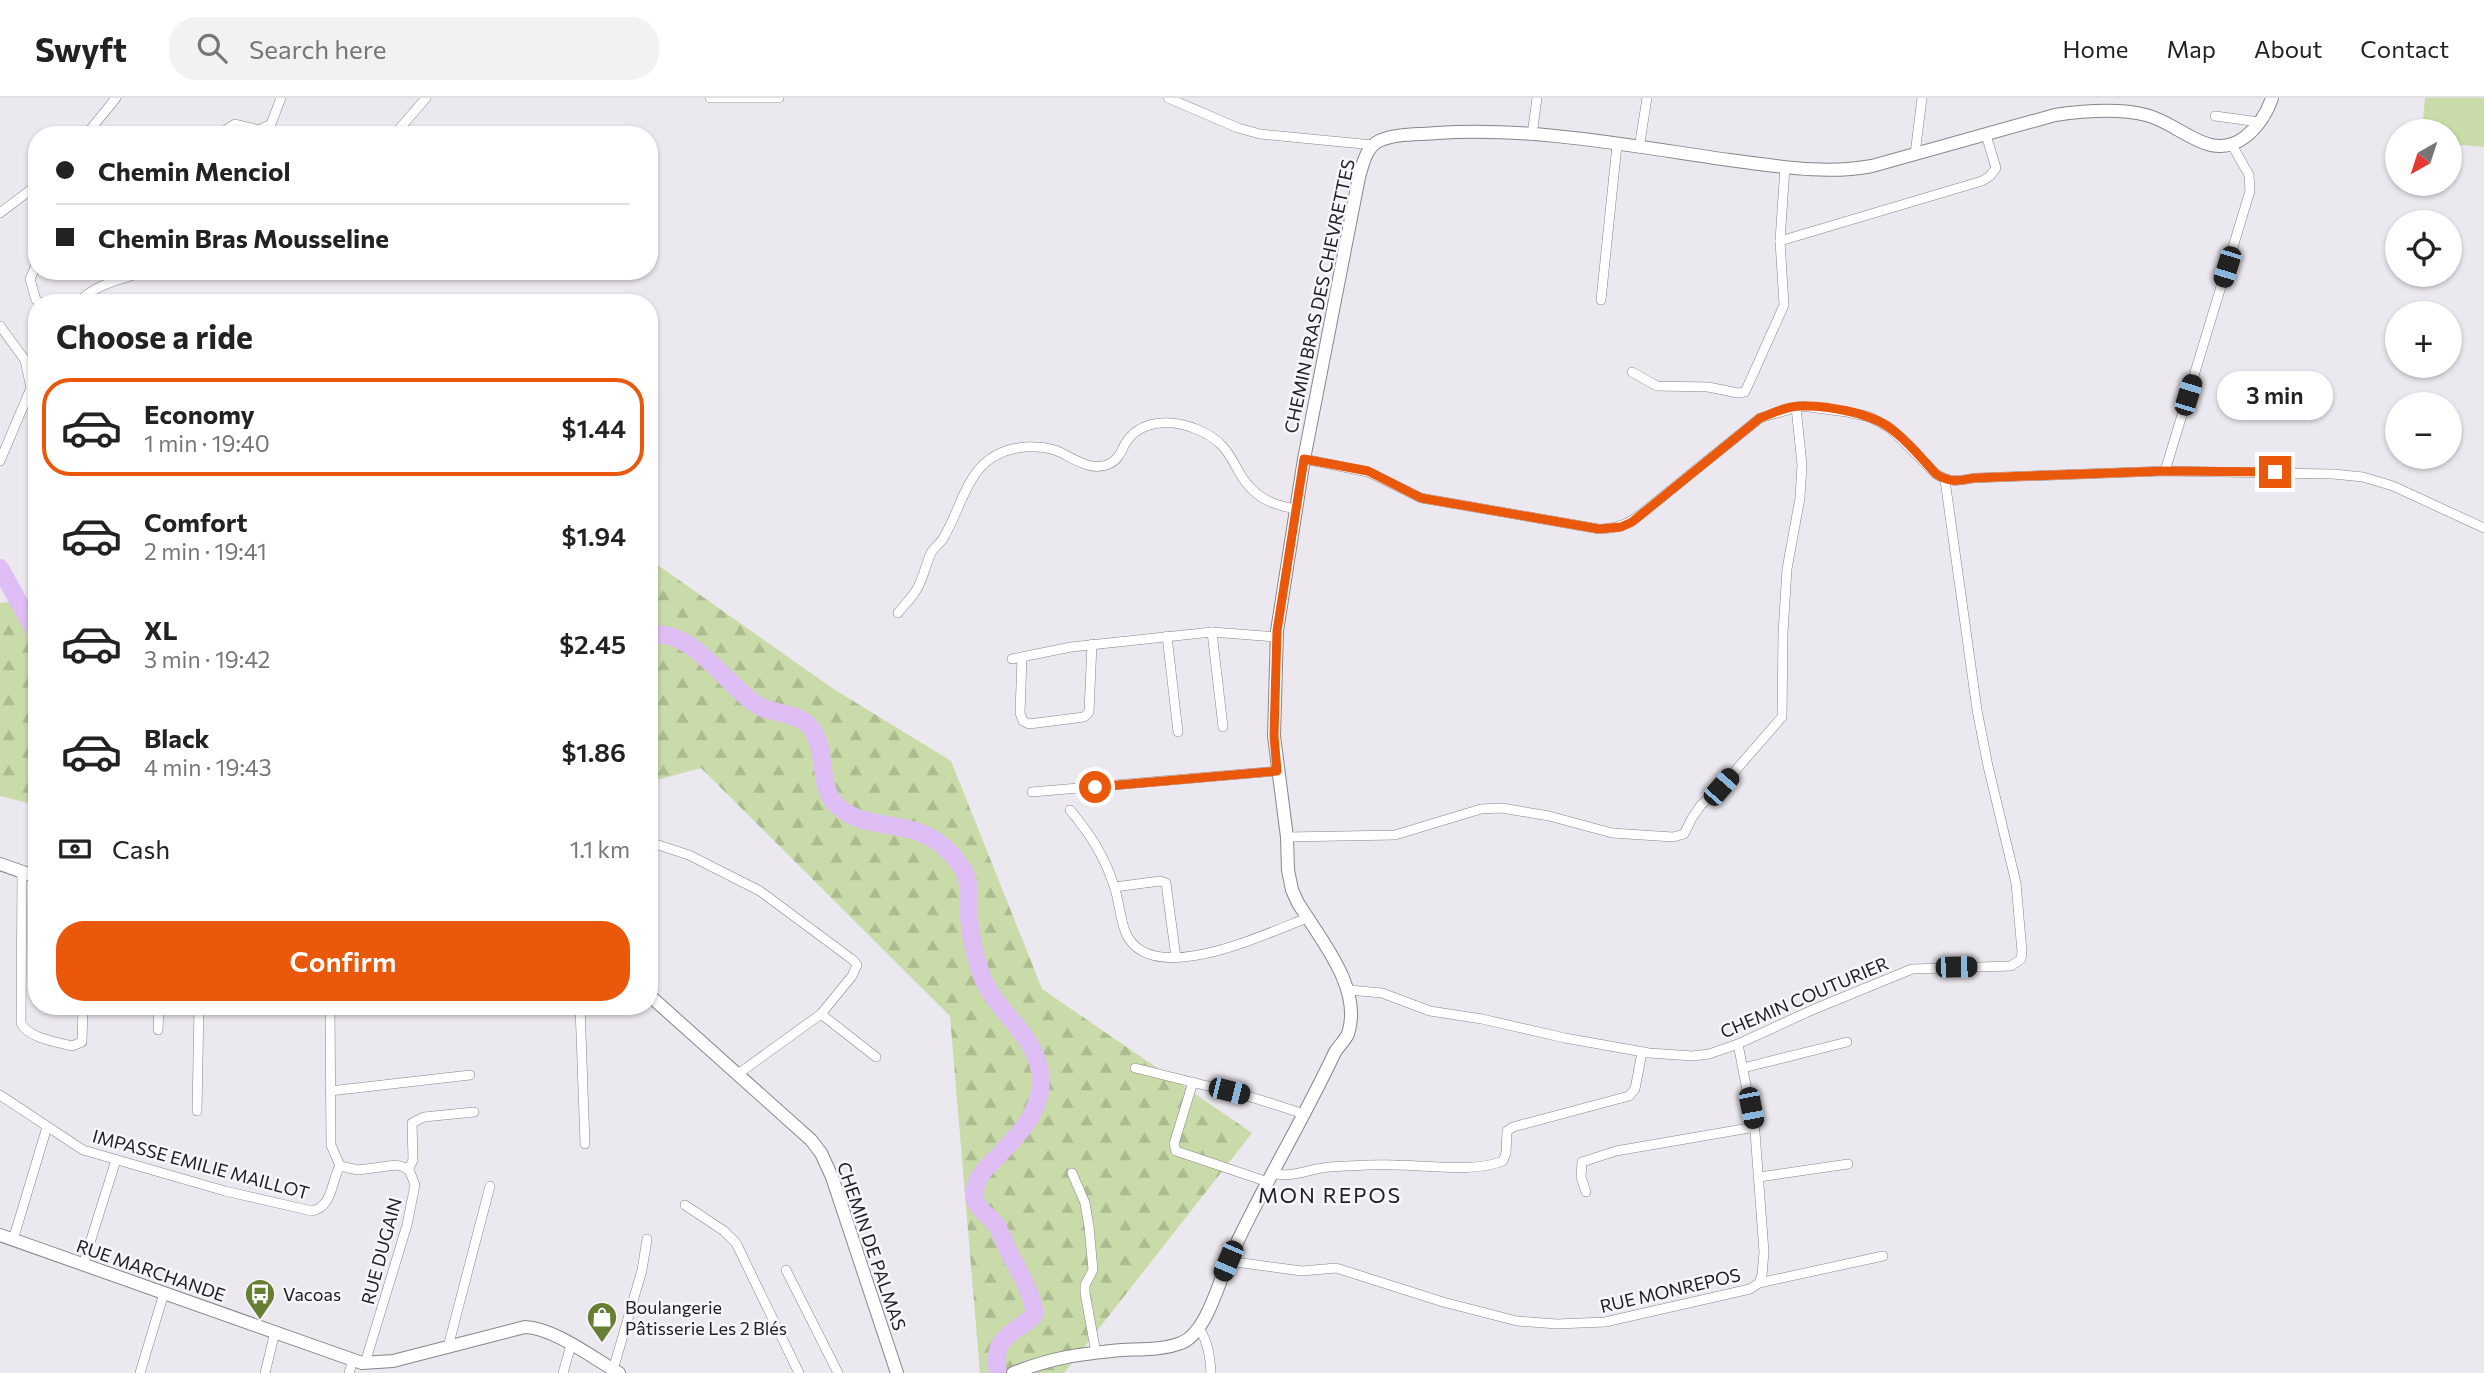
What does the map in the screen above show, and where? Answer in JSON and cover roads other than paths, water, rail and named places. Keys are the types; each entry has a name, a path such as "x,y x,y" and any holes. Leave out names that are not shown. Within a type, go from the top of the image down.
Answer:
{"main road":[{"path":"2232,145 2248,135 2259,122 2272,98"},
{"name":"CHEMIN BRAS DES CHEVRETTES","path":"1199,1328 1228,1261 1335,1052 1347,1036 1350,1022 1349,990 1292,890 1274,736 1277,637 1295,509 1359,177 1373,145 1387,138 1455,132 1532,135 1825,172 1847,171 2054,115 2075,112 2132,112 2168,122 2205,144 2217,147 2232,145"},
{"path":"0,864 28,874"},
{"name":"CHEMIN DE PALMAS","path":"658,1003 811,1140 821,1153 832,1177 897,1373"},
{"name":"RUE MARCHANDE","path":"0,1235 275,1332 356,1365 393,1361 525,1327 537,1329 571,1345 616,1371"},
{"path":"1018,1371 1056,1358 1181,1343 1199,1328"}],"street":[{"path":"93,126 116,98"},
{"path":"267,126 271,124 281,98"},
{"path":"402,126 426,98"},
{"path":"710,98 779,98"},
{"path":"1168,98 1260,135 1373,145"},
{"path":"1532,135 1537,98"},
{"path":"1639,148 1647,98"},
{"path":"1915,154 1922,98"},
{"path":"2215,116 2259,122"},
{"path":"1780,241 1982,181 1996,168 1986,135"},
{"path":"1601,300 1617,145"},
{"path":"2165,471 2250,191 2249,175 2232,145"},
{"path":"1632,372 1657,386 1709,387 1745,392 1784,305 1780,241 1786,167"},
{"path":"0,213 28,193"},
{"path":"88,294 117,280"},
{"path":"0,326 25,360 28,374"},
{"path":"0,461 28,395"},
{"path":"1287,837 1395,835 1493,807 1549,816 1612,833 1673,837 1684,834 1701,805 1721,787 1782,717 1787,569 1800,498 1802,465 1796,407"},
{"path":"1304,459 1368,471 1421,498 1611,529 1632,522 1760,418 1796,407 1847,412 1870,418 1890,428 1945,480 1954,482 1974,478 2165,471 2302,473 2363,477 2421,497 2484,528"},
{"path":"898,613 916,591 932,551 943,539 965,488 987,461 1009,450 1034,447 1051,449 1087,465 1102,466 1115,460 1126,442 1147,426 1166,422 1186,425 1219,441 1228,450 1244,479 1256,493 1274,504 1295,509"},
{"name":"CHEMIN COUTURIER","path":"1349,990 1382,993 1430,1011 1482,1019 1565,1038 1642,1052 1692,1056 1709,1054 1738,1044 1912,969 2011,966 2021,959 2016,883 1977,710 1945,480"},
{"path":"1092,644 1088,712 1084,717 1029,724 1023,721 1020,713 1017,658 1092,644 1212,632 1277,637"},
{"path":"1212,632 1223,727"},
{"path":"1167,636 1178,733"},
{"path":"1032,792 1277,771"},
{"path":"1070,810 1093,838 1115,887 1123,925 1130,940 1154,956 1176,958 1199,955 1307,918"},
{"path":"658,845 689,855 760,891 857,965 821,1014 738,1074"},
{"path":"22,872 23,1028 66,1045 77,1046 82,1042 83,1015"},
{"path":"1115,887 1160,881 1166,883 1176,958"},
{"path":"821,1014 876,1057"},
{"path":"158,1030 159,1015"},
{"path":"197,1111 199,1015"},
{"path":"330,1015 331,1145 334,1157 340,1166 358,1170 396,1166 408,1170"},
{"path":"580,1015 584,1144"},
{"path":"1743,1068 1847,1042"},
{"name":"RUE MONREPOS","path":"1228,1261 1301,1271 1336,1268 1443,1303 1517,1321 1557,1324 1605,1322 1750,1289 1759,1283 1764,1264 1755,1128 1738,1044"},
{"path":"1193,1082 1174,1144 1176,1151 1270,1177 1287,1176 1318,1168 1379,1165 1473,1167 1503,1161 1507,1131 1513,1127 1629,1096 1635,1089 1642,1052"},
{"path":"1135,1068 1248,1096 1304,1114"},
{"path":"330,1091 470,1075"},
{"name":"IMPASSE EMILIE MAILLOT","path":"0,1095 83,1150 225,1191 296,1205 312,1211 320,1209 327,1201 340,1166"},
{"name":"RUE DUGAIN","path":"356,1365 407,1225 415,1185 408,1170 413,1160 412,1123 424,1117 474,1112"},
{"path":"13,1240 47,1127"},
{"path":"1586,1192 1581,1177 1582,1161 1592,1157 1755,1128"},
{"path":"83,1265 116,1160"},
{"path":"1759,1177 1848,1164"},
{"path":"1072,1173 1085,1203 1089,1227 1093,1270 1085,1285 1085,1293 1096,1353"},
{"path":"448,1347 490,1186"},
{"path":"685,1205 724,1231 736,1243 799,1373"},
{"path":"616,1371 642,1270 647,1238"},
{"path":"1759,1283 1883,1256"},
{"path":"786,1270 838,1373"},
{"path":"141,1373 164,1293"},
{"path":"1199,1328 1210,1356 1211,1373"},
{"path":"265,1373 275,1332"},
{"path":"563,1373 571,1345"}],"waterway":[{"path":"0,568 28,619"},
{"path":"658,635 680,640 694,649 761,707 790,715 809,725 820,748 829,793 841,809 863,820 928,836 946,849 964,871 968,888 970,932 981,974 986,986 1027,1040 1038,1063 1041,1078 1037,1104 1031,1116 1014,1139 982,1173 977,1180 975,1191 979,1207 1000,1231 1027,1288 1035,1314 1001,1343 998,1350 998,1373"}],"place":[{"name":"Vacoas","path":"260,1321"},
{"name":"Boulangerie Pâtisserie Les 2 Blés","path":"602,1344"}],"district":[{"name":"MON REPOS","path":"1330,1194"}]}
